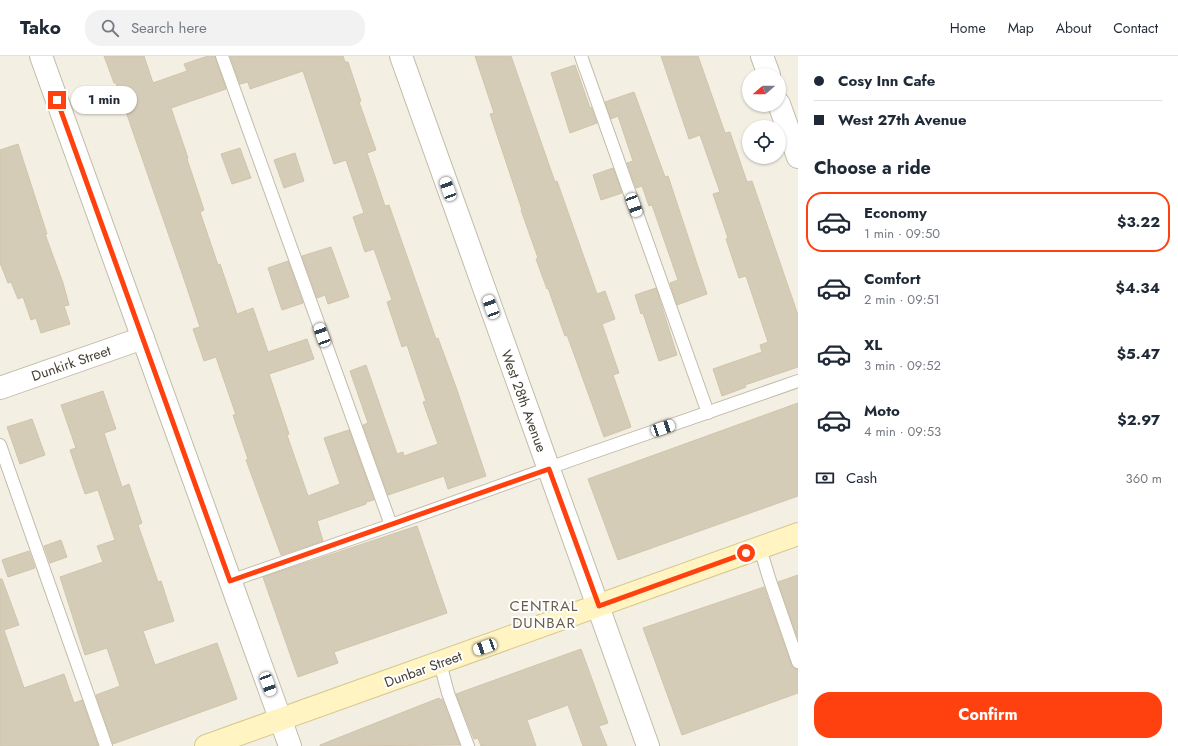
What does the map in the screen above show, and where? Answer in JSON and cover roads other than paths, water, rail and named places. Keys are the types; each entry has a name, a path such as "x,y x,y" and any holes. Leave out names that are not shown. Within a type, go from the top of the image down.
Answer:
{"main road":[{"name":"Dunbar Street","path":"206,746 798,534"}],"street":[{"path":"41,56 290,746"},
{"name":"West 28th Avenue","path":"401,56 648,746"},
{"path":"762,56 766,68"},
{"path":"782,112 798,157"},
{"name":"Dunkirk Street","path":"0,388 143,338"}],"lane":[{"path":"222,56 391,526"},
{"path":"581,56 708,413"},
{"path":"230,581 391,526 574,459 798,380"},
{"path":"0,445 106,746"},
{"path":"760,548 798,662"},
{"path":"440,663 448,693 468,746"}],"district":[{"name":"CENTRAL DUNBAR","path":"544,614"}]}
